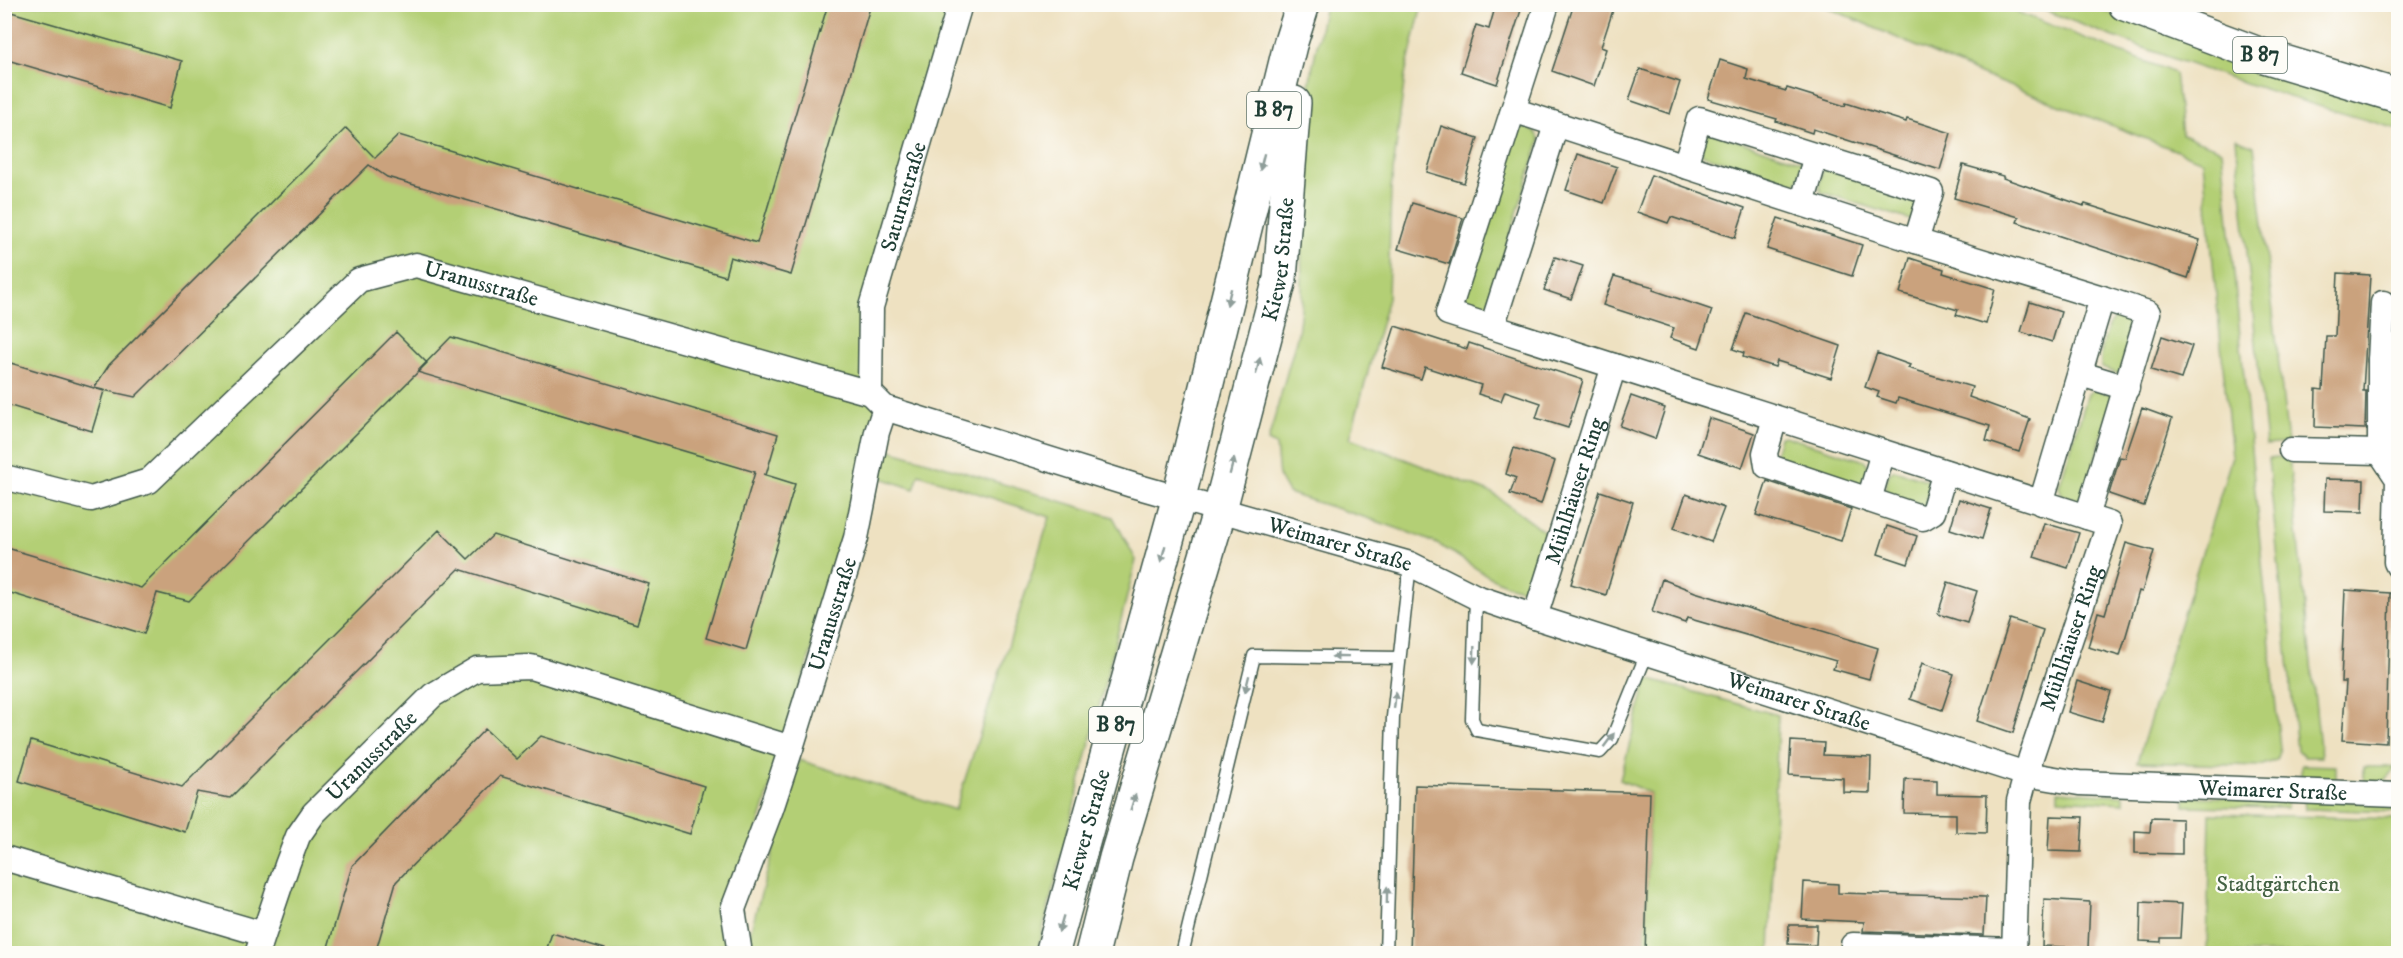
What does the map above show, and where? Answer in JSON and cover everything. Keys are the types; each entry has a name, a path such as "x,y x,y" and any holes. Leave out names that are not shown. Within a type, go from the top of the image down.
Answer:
{"main road":[{"name":"Kiewer Straße","path":"1053,954 1179,497 1290,45 1303,4"},
{"name":"Kiewer Straße","path":"1092,954 1116,858 1220,509 1280,279 1291,125 1308,4"},
{"name":"B 87","path":"2125,4 2264,56 2398,96"}],"street":[{"name":"Saturnstraße","path":"877,400 872,307 960,4"},
{"name":"Mühlhäuser Ring","path":"1547,4 1448,313 2109,524 2026,774"},
{"path":"1513,110 1916,241 2148,313 2088,517"},
{"path":"1685,166 1699,119 1931,192 1916,241"},
{"path":"1492,327 1556,125"},
{"path":"1802,204 1816,156"},
{"name":"Uranusstraße","path":"4,477 92,499 149,481 359,280 416,265 877,400 1132,485 1179,497"},
{"path":"2041,502 2102,298"},
{"path":"2383,303 2389,360 2380,452 2398,479 2396,562 2398,566"},
{"name":"Mühlhäuser Ring","path":"1534,617 1614,366"},
{"path":"2081,374 2127,388"},
{"name":"Uranusstraße","path":"738,954 733,909 771,809 856,538 877,432 877,400"},
{"path":"1775,418 1765,453 1767,466 1923,518 1933,512 1945,472"},
{"path":"2291,450 2380,452"},
{"path":"1869,500 1883,452"},
{"path":"1179,497 1220,509"},
{"name":"Weimarer Straße","path":"1220,509 1410,564 1476,597 1534,617 2026,774 2079,783 2398,795"},
{"name":"Uranusstraße","path":"4,858 260,944 294,846 314,813 434,695 477,669 531,667 791,748"},
{"path":"1852,945 2014,952 2019,801 2026,774"}],"lane":[{"path":"1386,954 1393,717 1410,564"},
{"path":"1476,597 1472,719 1477,730 1600,752 1612,739 1647,653"},
{"path":"1182,954 1254,656 1399,658"}],"green space":[{"path":"5,5 957,5 871,307 870,393 885,408 733,909 738,953 5,954"},
{"path":"1325,5 1422,5 1405,75 1391,188 1388,298 1350,438 1492,493 1549,535 1531,590 1504,584 1433,542 1288,493 1279,477 1276,445 1268,441 1298,333 1302,300 1300,146"},
{"path":"1822,5 1999,5 2175,73 2182,135 2222,150 2280,749 2276,760 2260,766 2137,762 2232,457 2203,161 1982,75"},
{"path":"2031,5 2089,5 2223,54 2398,108 2398,129 2304,102 2213,72"},
{"path":"1520,126 1535,131 1540,140 1488,305 1479,310 1465,306 1461,300"},
{"path":"1707,131 1803,162 1798,181 1794,184 1703,155 1701,151"},
{"path":"2236,139 2254,146 2288,443 2266,445"},
{"path":"1823,169 1918,194 1914,221 1821,192 1819,187"},
{"path":"2117,315 2135,321 2119,374 2102,368 2101,362 2102,347 2107,332"},
{"path":"2095,389 2114,395 2083,499 2079,501 2062,495 2059,486 2088,394"},
{"path":"1784,436 1865,461 1869,467 1864,484 1859,488 1774,459 1780,437"},
{"path":"887,449 1113,517 1136,560 1037,953 744,954 799,760 955,810 1050,517 919,474 914,489 881,478"},
{"path":"2289,457 2321,757 2304,757 2297,750 2268,459"},
{"path":"1894,470 1927,480 1930,484 1925,506 1884,493 1889,474"},
{"path":"1647,679 1778,715 1770,953 1645,953 1650,793 1620,780"},
{"path":"2301,765 2336,766 2336,782 2301,784"},
{"path":"2364,767 2395,767 2382,781 2364,782"},
{"path":"2058,791 2124,795 2124,803 2058,799"},
{"path":"2185,797 2287,798 2287,808 2185,806"},
{"path":"2304,799 2398,804 2398,812 2305,809"},
{"name":"Stadtgärtchen","path":"2210,814 2398,819 2398,953 2207,953"}],"building":[{"path":"828,4 871,4 791,275 730,257 725,276 387,177 369,165 135,397 94,388 109,365 346,128 375,158 399,135 757,243"},
{"path":"1496,4 1523,4 1497,84 1461,72 1476,25 1489,29"},
{"path":"1574,4 1615,4 1601,47 1606,49 1594,86 1552,71"},
{"path":"4,10 182,61 170,108 4,59"},
{"path":"1720,60 1748,69 1746,79 1786,91 1787,88 1845,106 1846,103 1906,122 1907,119 1951,133 1940,170 1813,129 1812,133 1776,121 1777,119 1708,99"},
{"path":"1640,69 1680,82 1670,114 1629,100"},
{"path":"1441,126 1478,138 1464,183 1427,172"},
{"path":"1578,154 1617,167 1604,203 1566,190"},
{"path":"1963,165 2003,176 2003,178 2084,206 2085,204 2200,240 2188,278 2017,222 2019,217 1954,198"},
{"path":"1651,175 1745,208 1735,238 1671,217 1668,223 1637,212"},
{"path":"1412,203 1463,218 1449,264 1398,249"},
{"path":"1778,218 1862,245 1852,276 1767,249"},
{"path":"1555,257 1583,266 1571,299 1544,290"},
{"path":"1910,258 1944,269 1943,273 1995,289 1986,324 1956,315 1958,310 1900,293"},
{"path":"2338,273 2370,275 2363,391 2366,391 2365,429 2315,427 2316,389 2323,390 2326,336 2335,336"},
{"path":"1614,276 1654,287 1653,290 1712,310 1699,348 1670,338 1674,328 1603,305"},
{"path":"2030,302 2061,312 2052,342 2021,332"},
{"path":"1746,313 1841,346 1831,378 1777,361 1775,367 1743,357 1744,353 1733,349"},
{"path":"1395,326 1467,349 1469,343 1583,380 1568,428 1536,418 1541,403 1505,391 1501,401 1478,394 1481,385 1425,367 1421,379 1382,367"},
{"path":"396,332 427,363 189,601 157,593 144,634 4,591 4,547 141,588"},
{"path":"2162,336 2192,346 2181,379 2151,370"},
{"path":"451,337 778,434 766,475 795,484 746,650 706,638 755,472 417,372"},
{"path":"1877,353 1910,365 1908,368 1972,387 1969,397 2030,419 2019,452 1986,441 1990,426 1898,398 1896,403 1877,397 1879,392 1865,387"},
{"path":"4,361 104,391 92,431 4,404"},
{"path":"1631,396 1665,408 1655,439 1620,426"},
{"path":"2142,408 2172,419 2144,506 2109,494 2120,457 2125,458"},
{"path":"1709,418 1754,433 1742,468 1698,453"},
{"path":"1514,448 1555,461 1541,504 1510,494 1516,478 1506,474"},
{"path":"2325,479 2364,480 2363,512 2324,511"},
{"path":"1767,481 1851,509 1841,541 1756,515"},
{"path":"1600,491 1633,502 1606,595 1571,584"},
{"path":"1686,494 1724,508 1711,542 1674,528"},
{"path":"1959,499 1991,509 1982,539 1950,529"},
{"path":"2044,523 2079,533 2068,568 2034,557"},
{"path":"1887,526 1917,536 1908,564 1878,554"},
{"path":"439,530 468,559 493,535 649,584 637,624 459,569 230,798 197,792 185,832 19,781 31,741 182,787"},
{"path":"2126,543 2154,551 2142,592 2139,591 2120,656 2088,647 2098,612 2105,614"},
{"path":"1662,579 1695,592 1878,648 1869,679 1833,669 1836,661 1687,618 1685,623 1652,612"},
{"path":"1948,582 1977,591 1967,623 1938,614"},
{"path":"2345,590 2390,593 2386,743 2342,740 2346,682 2341,682"},
{"path":"2010,619 2043,630 2013,733 1977,721"},
{"path":"1922,663 1954,674 1942,710 1910,699"},
{"path":"2077,681 2111,692 2102,722 2068,712"},
{"path":"485,729 517,759 541,736 704,786 690,834 500,776 396,882 375,954 326,954 352,866"},
{"path":"1791,741 1824,743 1823,755 1871,757 1870,793 1843,792 1843,778 1789,775"},
{"path":"1905,779 1937,780 1937,794 1987,795 1986,833 1956,832 1956,814 1904,813"},
{"path":"1415,785 1650,793 1645,954 1410,954"},
{"path":"2050,816 2083,817 2081,852 2048,851"},
{"path":"2151,818 2182,819 2182,854 2135,853 2135,831 2150,832"},
{"path":"1804,882 1838,884 1838,893 1986,897 1984,935 1863,931 1864,922 1802,919"},
{"path":"2044,899 2090,902 2088,948 2042,946"},
{"path":"2141,902 2182,904 2180,938 2161,938 2161,942 2140,941"},
{"path":"1789,925 1817,925 1816,945 1788,944"},
{"path":"552,933 605,949 604,954 545,954"}]}
